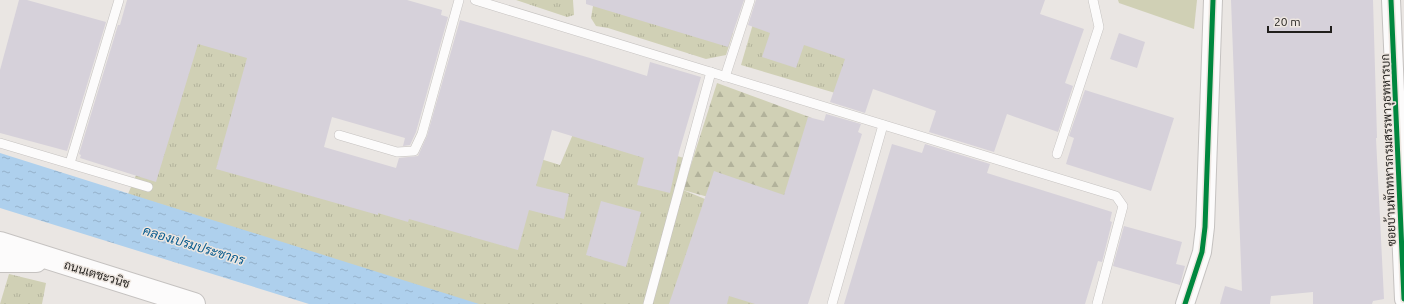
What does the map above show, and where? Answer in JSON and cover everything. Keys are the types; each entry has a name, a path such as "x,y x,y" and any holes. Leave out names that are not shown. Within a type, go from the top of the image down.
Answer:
{"main road":[{"name":"ถนนเตชะวนิช","path":"0,243 194,304"},
{"path":"0,261 55,261"}],"street":[{"path":"1185,304 1202,252 1205,227 1213,0"},
{"name":"ซอยบ้านพักทหารกรมสรรพาวุธทหารบก","path":"1391,0 1402,215 1404,299"}],"lane":[{"path":"70,164 119,0"},
{"path":"339,135 397,152 414,151 422,134 459,0"},
{"path":"474,0 1116,196 1122,206 1097,304"},
{"path":"725,77 750,0"},
{"path":"1057,154 1099,27 1093,0"},
{"path":"648,304 711,72"},
{"path":"832,304 883,125"},
{"path":"0,143 148,187"}],"green space":[{"path":"516,0 573,0 574,15 567,17"},
{"path":"594,0 616,0 733,33 726,55 706,59 608,28 596,26 591,18"},
{"path":"760,0 959,0 852,98 741,65"},
{"path":"1118,0 1197,0 1194,29 1119,3"},
{"path":"199,27 274,61 252,166 391,213 534,157 560,165 576,127 684,158 683,190 769,225 791,304 476,304 128,194"},
{"path":"717,83 812,118 787,219 683,190"},
{"path":"9,274 46,283 42,304 0,304"}],"water":[{"name":"คลองเปรมประชากร","path":"0,153 479,304 309,304 0,208"}],"building":[{"path":"19,0 27,0 106,22 67,151 0,133 0,70"},
{"path":"127,0 407,0 442,10 441,15 448,17 416,132 410,145 403,146 405,138 332,117 324,147 396,168 399,158 418,156 427,136 460,20 647,76 650,62 701,77 679,152 670,193 637,185 644,158 552,130 536,186 569,194 564,219 529,210 518,250 409,219 408,222 378,213 378,215 216,169 247,58 198,44 156,182 80,158 81,155 79,154"},
{"path":"586,0 744,0 728,47 586,4"},
{"path":"756,0 1045,0 1040,14 1084,29 1065,83 1073,86 1058,132 1007,114 994,152 929,132 936,111 873,89 865,113 830,102 845,59 804,45 796,68 762,57 770,33 748,25"},
{"path":"1231,0 1373,0 1376,138 1384,299 1373,301 1372,304 1313,304 1313,292 1271,296 1270,304 1220,304 1225,286 1242,291"},
{"path":"1119,33 1145,42 1137,68 1110,59"},
{"path":"1085,90 1174,118 1151,191 1066,164 1074,138 1069,136"},
{"path":"826,114 861,124 858,132 862,134 808,304 755,304 729,296 727,304 669,304 714,171 784,195 808,117 824,121"},
{"path":"892,144 922,153 925,144 990,164 987,173 1112,212 1110,221 1112,222 1102,262 1098,261 1085,304 844,304"},
{"path":"601,201 641,212 626,267 586,255"},
{"path":"1124,226 1182,242 1176,264 1185,266 1180,285 1113,266"}],"cycle path":[{"path":"1185,304 1202,252 1205,227 1213,0"},
{"path":"1391,0 1404,299"}]}
